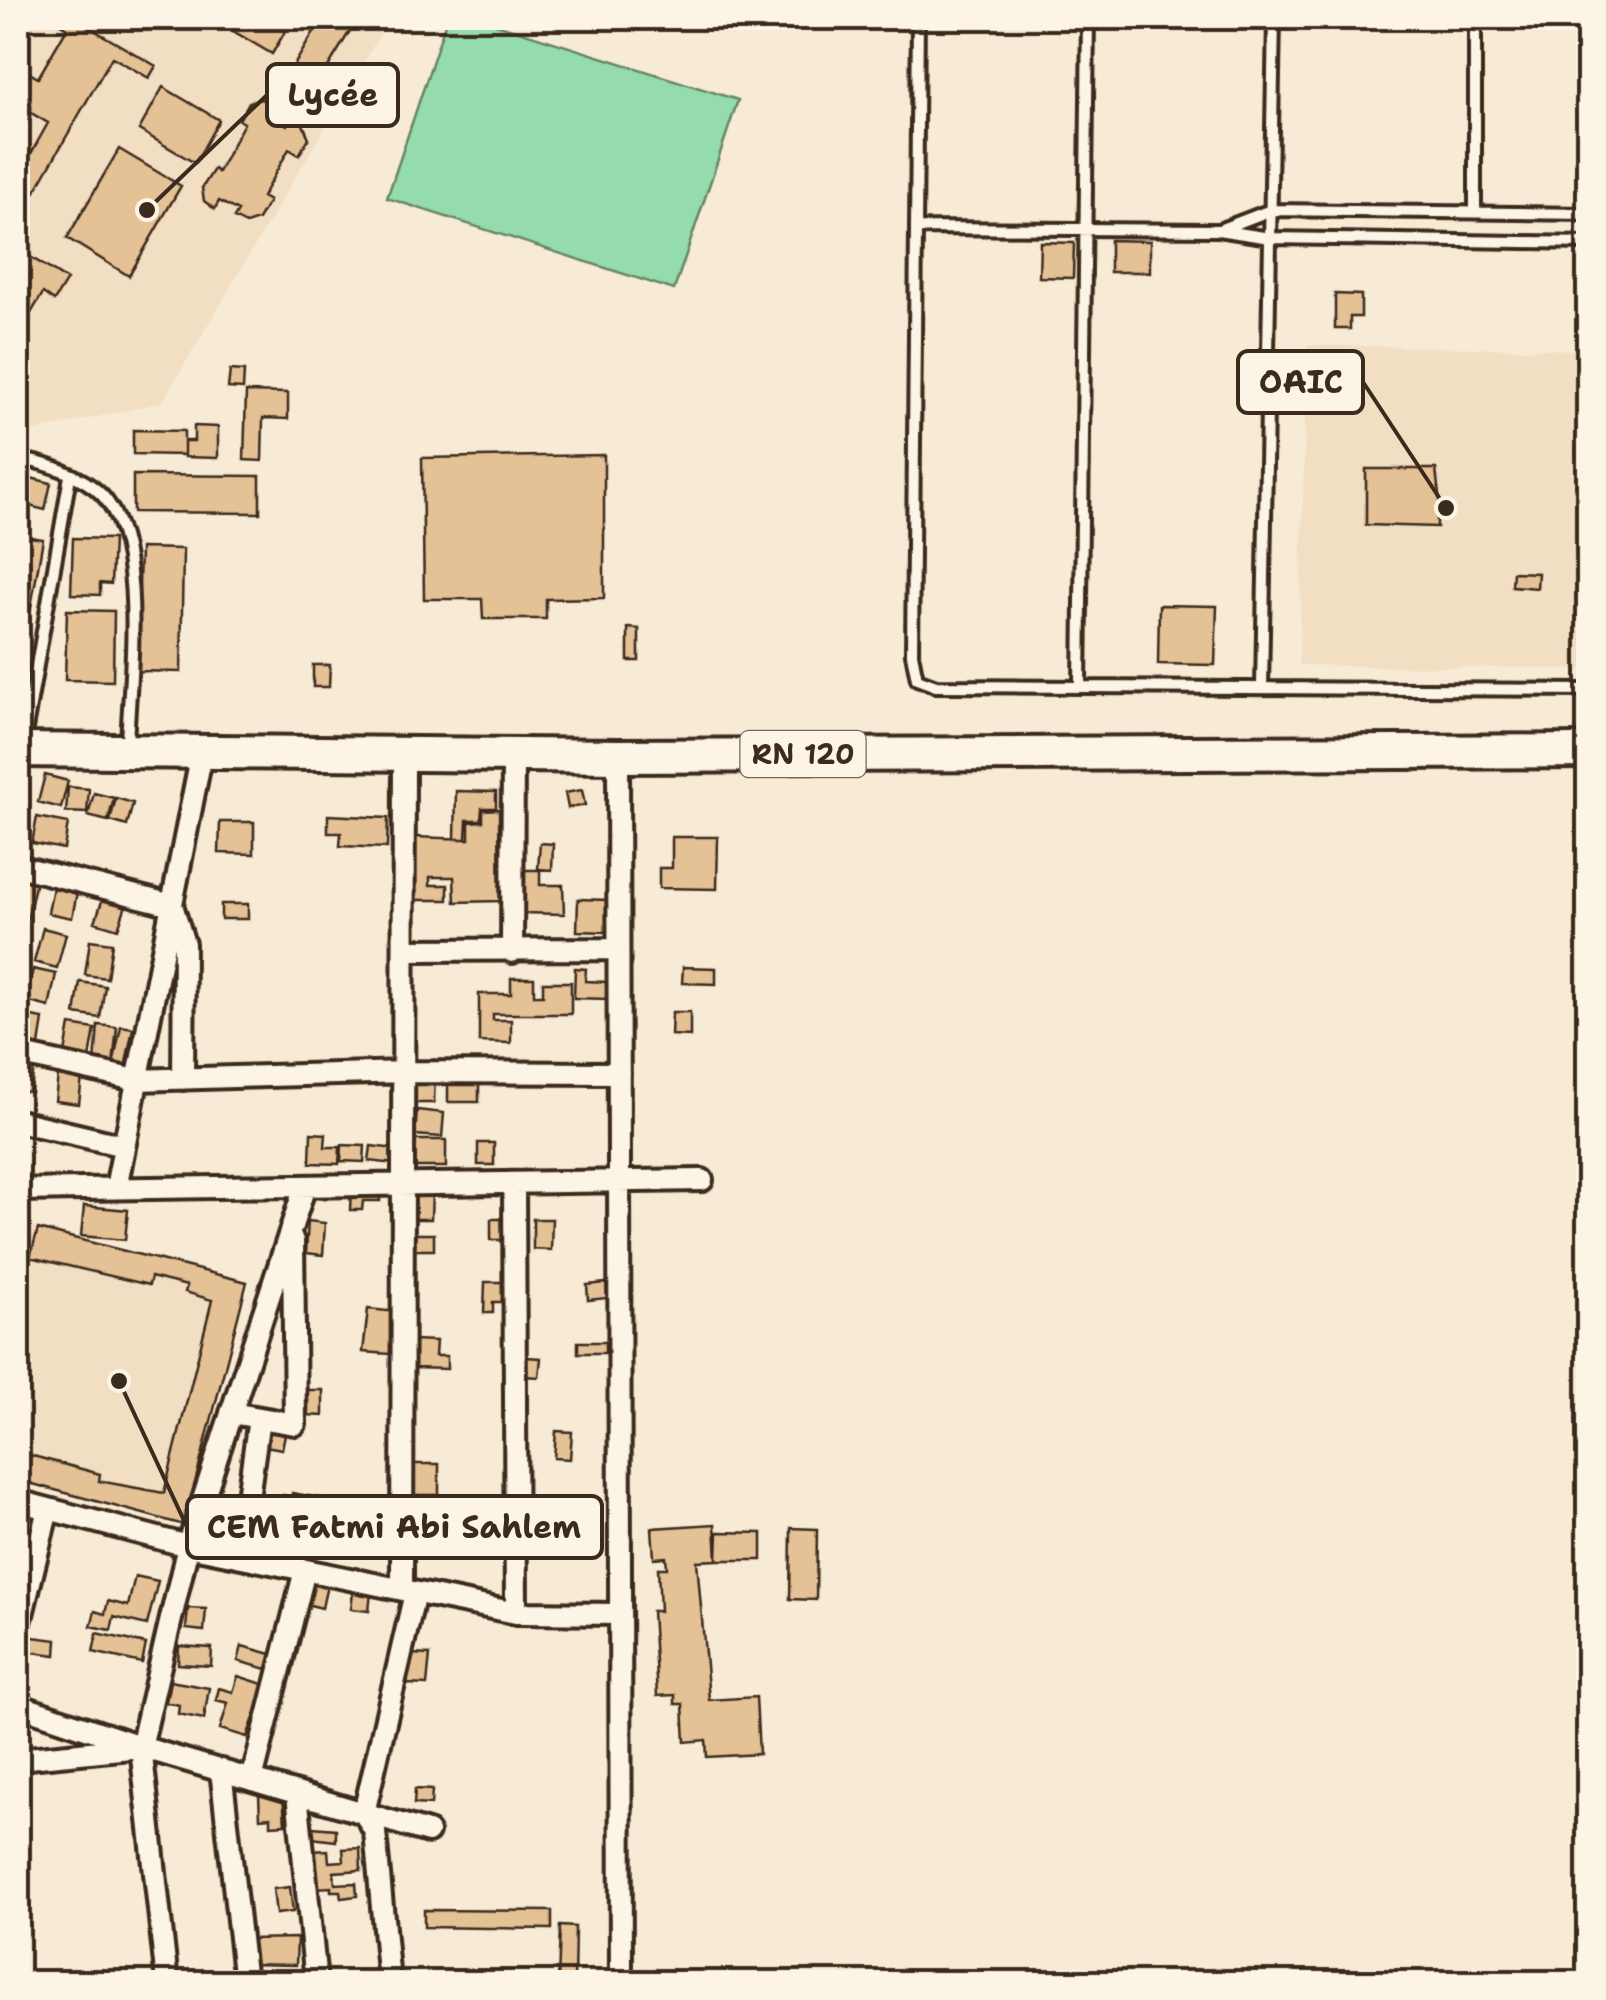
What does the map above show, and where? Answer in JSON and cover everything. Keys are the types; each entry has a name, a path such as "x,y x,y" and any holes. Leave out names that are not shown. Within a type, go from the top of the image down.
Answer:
{"main road":[{"name":"RN 120","path":"19,756 127,751 618,756 1588,751"}],"street":[{"path":"116,1188 202,752"},
{"path":"389,1982 375,1832 364,1813 408,1591 404,754"},
{"path":"512,952 513,755"},
{"path":"618,756 620,1982"},
{"path":"18,866 172,905"},
{"path":"172,905 184,944 183,1079"},
{"path":"405,950 618,949"},
{"path":"18,1054 136,1080 406,1072 619,1072"},
{"path":"18,1121 124,1146"},
{"path":"18,1190 702,1180"},
{"path":"514,1182 516,1613"},
{"path":"166,1982 141,1746 188,1546 305,1186"},
{"path":"231,1413 295,1424 293,1221"},
{"path":"240,1556 259,1418"},
{"path":"18,1501 188,1546 516,1613 620,1614"},
{"path":"18,1631 48,1509"},
{"path":"252,1780 305,1570"},
{"path":"18,1705 428,1832"},
{"path":"18,1759 141,1746"},
{"path":"221,1770 245,1982"},
{"path":"297,1793 316,1982"}],"lane":[{"path":"918,18 912,654 918,679 936,686 1588,690"},
{"path":"1080,687 1088,18"},
{"path":"1262,688 1274,18"},
{"path":"1475,18 1475,211"},
{"path":"1218,230 1271,210 1588,214"},
{"path":"916,228 1218,230 1270,238 1588,242"},
{"path":"18,459 38,461 102,496 126,542 131,609 127,751"},
{"path":"19,756 24,708 70,476"}],"shaded area":[{"path":"18,18 390,18 162,402 18,435"},
{"path":"1307,345 1588,350 1588,669 1299,665"},
{"path":"27,1226 247,1282 184,1525 18,1480 18,1262"}],"green space":[{"path":"447,18 477,18 738,100 674,290 387,198"}],"building":[{"path":"50,18 73,18 156,66 149,78 112,57 25,209 18,204 18,177 48,123 18,105 18,66 38,78 67,28"},
{"path":"234,18 293,18 272,54 228,28"},
{"path":"322,18 356,21 319,82 293,67"},
{"path":"163,87 219,120 195,163 139,130"},
{"path":"261,99 274,106 269,114 287,125 291,116 302,122 309,138 299,155 289,149 262,197 269,201 258,220 246,224 234,218 238,211 219,201 215,209 204,201 202,188 214,169 218,172 244,123 239,120 249,102"},
{"path":"119,149 181,186 129,276 67,238"},
{"path":"1110,240 1150,241 1150,272 1110,272"},
{"path":"1040,242 1074,243 1073,278 1039,277"},
{"path":"18,249 67,280 54,301 43,293 18,335"},
{"path":"1335,294 1361,295 1361,317 1350,317 1350,329 1335,329"},
{"path":"230,370 244,371 243,389 228,388"},
{"path":"246,392 288,393 288,419 263,418 262,461 244,460"},
{"path":"194,426 218,427 218,458 184,457 184,441 194,441"},
{"path":"133,430 184,431 184,455 133,454"},
{"path":"604,455 604,598 546,599 546,619 483,619 482,599 424,599 422,458"},
{"path":"1366,469 1436,469 1441,513 1437,512 1437,527 1366,525"},
{"path":"18,475 51,483 45,510 18,503"},
{"path":"133,475 260,476 260,513 133,512"},
{"path":"18,535 43,539 19,675 18,675"},
{"path":"73,538 113,539 111,584 100,583 100,595 71,594"},
{"path":"140,548 183,549 181,672 137,671"},
{"path":"1513,572 1538,573 1537,588 1512,586"},
{"path":"1159,605 1217,606 1215,665 1158,664"},
{"path":"67,610 114,611 113,681 65,680"},
{"path":"628,628 639,629 639,661 628,661"},
{"path":"313,665 330,665 329,687 313,687"},
{"path":"45,775 68,781 61,808 38,802"},
{"path":"68,787 89,789 87,813 66,812"},
{"path":"582,790 585,805 568,808 565,793"},
{"path":"456,791 496,792 496,808 482,808 481,820 467,820 466,839 455,839"},
{"path":"94,793 114,798 108,821 88,816"},
{"path":"116,798 133,803 127,826 110,821"},
{"path":"499,809 500,901 455,902 454,877 430,877 430,885 448,885 448,900 414,900 414,837 469,839 469,822 483,821 483,810"},
{"path":"328,815 388,818 387,848 340,846 341,833 328,833"},
{"path":"37,817 68,823 64,849 32,843"},
{"path":"220,822 254,822 254,854 219,853"},
{"path":"672,837 718,837 717,889 659,888 659,868 672,868"},
{"path":"540,843 553,844 552,870 538,869"},
{"path":"521,870 540,870 540,885 563,885 564,914 521,913"},
{"path":"19,878 36,881 27,921 18,919"},
{"path":"53,887 77,892 72,918 48,913"},
{"path":"103,898 126,905 118,929 95,922"},
{"path":"578,899 608,900 607,932 577,931"},
{"path":"221,904 248,904 248,919 221,919"},
{"path":"43,928 66,934 57,968 34,962"},
{"path":"90,940 112,943 107,978 85,975"},
{"path":"683,967 716,968 716,984 682,983"},
{"path":"575,968 586,969 585,981 607,982 607,999 574,998"},
{"path":"33,969 56,974 49,1007 26,1001"},
{"path":"511,978 534,978 534,995 543,995 543,982 571,982 571,1014 493,1014 493,1020 511,1020 511,1043 479,1042 479,994 511,994"},
{"path":"80,982 105,986 100,1018 75,1014"},
{"path":"672,1012 690,1012 690,1036 671,1035"},
{"path":"21,1015 43,1019 39,1046 18,1043"},
{"path":"70,1025 95,1029 90,1058 65,1053"},
{"path":"98,1025 117,1027 113,1065 95,1063"},
{"path":"121,1026 133,1028 125,1068 113,1065"},
{"path":"18,1064 34,1066 31,1092 18,1091"},
{"path":"448,1070 479,1070 479,1102 448,1102"},
{"path":"58,1075 82,1077 79,1104 55,1101"},
{"path":"412,1075 435,1075 434,1103 411,1103"},
{"path":"417,1110 444,1113 442,1137 415,1135"},
{"path":"311,1133 326,1134 325,1147 340,1147 339,1164 310,1163"},
{"path":"413,1140 446,1140 446,1167 412,1167"},
{"path":"478,1143 494,1143 494,1165 478,1165"},
{"path":"342,1145 365,1146 364,1162 341,1161"},
{"path":"371,1146 396,1149 395,1164 369,1161"},
{"path":"351,1189 380,1190 380,1201 363,1201 362,1210 350,1210"},
{"path":"415,1191 432,1191 431,1219 415,1219"},
{"path":"84,1206 128,1210 125,1240 81,1236"},
{"path":"491,1219 505,1219 504,1240 491,1240"},
{"path":"533,1219 552,1219 551,1250 533,1249"},
{"path":"308,1221 325,1223 323,1255 306,1253"},
{"path":"38,1229 247,1282 184,1525 18,1480 18,1452 100,1474 99,1481 164,1493 212,1300 185,1292 187,1286 151,1277 149,1285 30,1257"},
{"path":"413,1234 434,1234 434,1250 413,1250"},
{"path":"485,1282 503,1282 502,1302 493,1302 493,1313 484,1313"},
{"path":"606,1283 607,1298 588,1300 587,1285"},
{"path":"368,1309 398,1312 390,1354 363,1352"},
{"path":"413,1340 436,1341 435,1356 447,1356 447,1369 412,1368"},
{"path":"578,1342 605,1342 605,1353 578,1353"},
{"path":"525,1357 541,1358 539,1377 523,1376"},
{"path":"308,1390 323,1390 323,1416 308,1415"},
{"path":"271,1421 287,1424 282,1449 265,1446"},
{"path":"556,1431 572,1432 570,1459 554,1458"},
{"path":"414,1464 439,1464 439,1495 413,1495"},
{"path":"292,1493 327,1499 318,1547 275,1539 283,1495 292,1497"},
{"path":"480,1524 498,1525 497,1560 478,1560"},
{"path":"715,1524 717,1560 697,1561 709,1700 756,1697 759,1754 707,1757 706,1740 685,1742 683,1704 675,1704 675,1695 657,1696 652,1611 660,1611 658,1568 667,1568 666,1557 654,1558 652,1528"},
{"path":"791,1528 817,1529 816,1600 790,1599"},
{"path":"718,1532 762,1533 762,1560 717,1560"},
{"path":"313,1573 329,1576 322,1608 306,1604"},
{"path":"135,1576 158,1581 147,1625 114,1617 111,1630 91,1626 95,1611 105,1614 108,1601 128,1606"},
{"path":"354,1581 372,1583 369,1611 351,1609"},
{"path":"188,1608 206,1609 204,1631 186,1629"},
{"path":"97,1633 146,1644 142,1663 93,1652"},
{"path":"25,1636 57,1640 56,1655 23,1651"},
{"path":"179,1646 212,1648 211,1666 178,1664"},
{"path":"242,1646 271,1654 267,1669 238,1661"},
{"path":"409,1654 430,1655 427,1685 407,1684"},
{"path":"238,1676 266,1685 247,1737 220,1729 228,1703 216,1700 219,1688 233,1692"},
{"path":"170,1681 209,1688 204,1719 178,1714 179,1705 166,1702"},
{"path":"415,1789 432,1790 431,1805 414,1804"},
{"path":"283,1793 285,1824 271,1825 271,1817 260,1818 259,1795"},
{"path":"312,1827 336,1829 336,1841 311,1838"},
{"path":"360,1848 361,1870 334,1872 335,1884 356,1883 357,1896 341,1898 340,1891 331,1891 331,1887 316,1888 313,1851 328,1850 329,1862 344,1861 343,1849"},
{"path":"290,1887 293,1912 276,1914 273,1889"},
{"path":"424,1910 552,1911 552,1929 424,1927"},
{"path":"560,1926 575,1927 574,1982 558,1982"},
{"path":"297,1938 296,1965 249,1964 249,1939"}],"place":[{"name":"Lycée","path":"147,210"},
{"name":"OAIC","path":"1446,508"},
{"name":"CEM Fatmi Abi Sahlem","path":"119,1381"}]}
